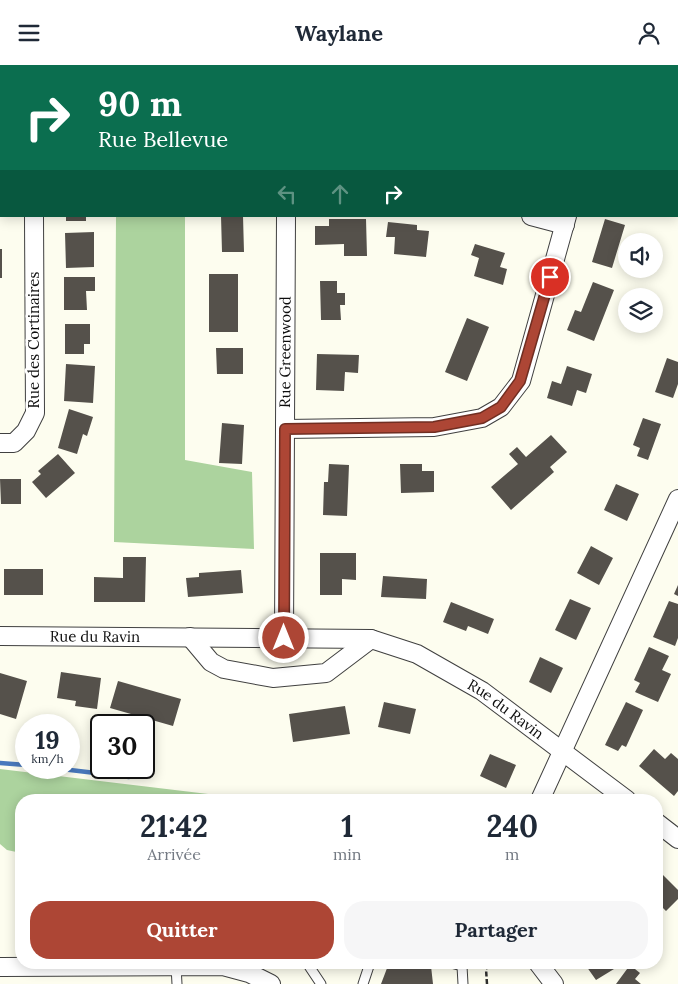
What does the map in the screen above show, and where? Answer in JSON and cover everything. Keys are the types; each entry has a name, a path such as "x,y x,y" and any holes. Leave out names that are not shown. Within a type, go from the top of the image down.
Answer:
{"street":[{"name":"Rue des Cortinaires","path":"0,443 14,443 26,431 35,413 34,217"},
{"name":"Rue Greenwood","path":"284,638 286,217"},
{"path":"285,429 434,427 482,418 501,407 520,381 566,221 538,217"},
{"path":"543,794 561,750 678,499"},
{"name":"Rue du Ravin","path":"0,636 371,639 417,654 482,691 619,794"},
{"path":"190,637 211,662 224,669 273,678 326,673 371,639"},
{"path":"663,827 678,839"},
{"path":"0,967 15,967"},
{"path":"237,969 271,984"},
{"path":"543,969 554,984"}],"lane":[{"path":"176,969 177,984"},
{"path":"311,969 321,984"},
{"path":"362,984 368,969"},
{"path":"462,969 463,984"}],"path":[{"path":"486,969 487,984"}],"green space":[{"path":"116,217 185,217 185,460 252,472 254,549 114,542"},
{"path":"0,769 15,771 15,779 80,779 209,794 15,794 15,852 7,850 0,844"}],"building":[{"path":"66,217 86,217 86,221 66,221"},
{"path":"221,217 243,217 244,252 222,252"},
{"path":"329,219 366,219 367,256 344,256 344,244 315,245 315,226 329,226"},
{"path":"605,219 625,225 623,233 618,233 618,248 612,268 592,262"},
{"path":"388,222 417,225 417,230 429,231 426,257 394,254 395,237 386,237"},
{"path":"94,232 94,267 66,268 65,233"},
{"path":"475,244 505,253 500,267 507,269 503,285 474,276 479,258 471,255"},
{"path":"0,249 2,249 2,278 0,278"},
{"path":"209,274 238,274 238,332 209,332"},
{"path":"64,277 95,277 95,291 86,291 87,310 64,310"},
{"path":"320,281 337,281 337,293 345,293 345,305 340,305 341,320 321,320"},
{"path":"593,282 614,290 594,341 567,330 575,310 581,312"},
{"path":"467,318 489,327 467,381 445,372"},
{"path":"65,324 90,324 90,344 84,344 84,354 65,354"},
{"path":"216,348 243,348 243,374 217,374"},
{"path":"317,354 359,355 358,373 345,372 344,391 316,390"},
{"path":"667,358 678,362 678,384 673,398 655,392"},
{"path":"66,364 95,366 93,403 64,401"},
{"path":"567,366 592,374 586,393 577,390 572,406 547,398 552,381 561,384"},
{"path":"69,409 93,417 87,436 83,434 77,454 58,448"},
{"path":"643,418 661,424 648,460 637,456 640,448 633,445"},
{"path":"222,423 244,425 242,464 219,463"},
{"path":"551,435 567,452 550,467 554,472 511,510 491,487 518,464 509,454 517,447 526,457"},
{"path":"58,454 75,473 46,498 32,482 41,474 38,471"},
{"path":"329,464 349,465 347,516 323,515 324,482 328,482"},
{"path":"400,464 422,464 422,471 434,471 434,492 401,493"},
{"path":"0,479 21,479 21,504 1,504"},
{"path":"616,484 639,494 627,521 604,510"},
{"path":"591,546 613,558 599,585 577,573"},
{"path":"320,553 356,553 356,580 342,579 342,595 320,595"},
{"path":"123,557 146,557 145,602 94,602 94,577 123,578"},
{"path":"4,569 43,569 43,595 4,595"},
{"path":"241,570 243,593 188,597 186,578 199,577 199,573"},
{"path":"383,576 427,579 426,599 381,597"},
{"path":"678,585 678,596 674,594"},
{"path":"570,599 591,608 576,640 555,630"},
{"path":"669,601 678,604 678,638 675,646 653,637"},
{"path":"451,602 494,619 488,634 468,626 466,631 443,622"},
{"path":"649,647 669,656 662,670 671,674 658,702 635,692 640,683 634,680"},
{"path":"540,657 563,668 551,693 529,682"},
{"path":"61,672 101,678 97,709 75,706 76,701 57,698"},
{"path":"0,673 27,681 15,719 0,714"},
{"path":"118,681 181,699 173,726 155,721 155,714 131,714 110,708"},
{"path":"384,702 416,709 410,734 378,727"},
{"path":"626,702 643,710 626,747 622,745 618,751 605,745"},
{"path":"345,706 350,734 293,742 289,714"},
{"path":"654,749 665,759 671,753 678,759 678,791 674,796 639,766"},
{"path":"490,754 516,765 506,788 480,776"},
{"path":"663,875 678,890 678,899 666,911 663,908"},
{"path":"387,969 431,969 433,984 381,984"},
{"path":"588,969 614,969 596,980"},
{"path":"627,969 635,969 640,973 635,979 641,984 616,984"}],"waterway":[{"path":"0,763 15,764"},
{"path":"80,771 90,772"}],"route":[{"path":"284,638 285,429 434,427 482,418 501,407 520,381 550,277"}]}
